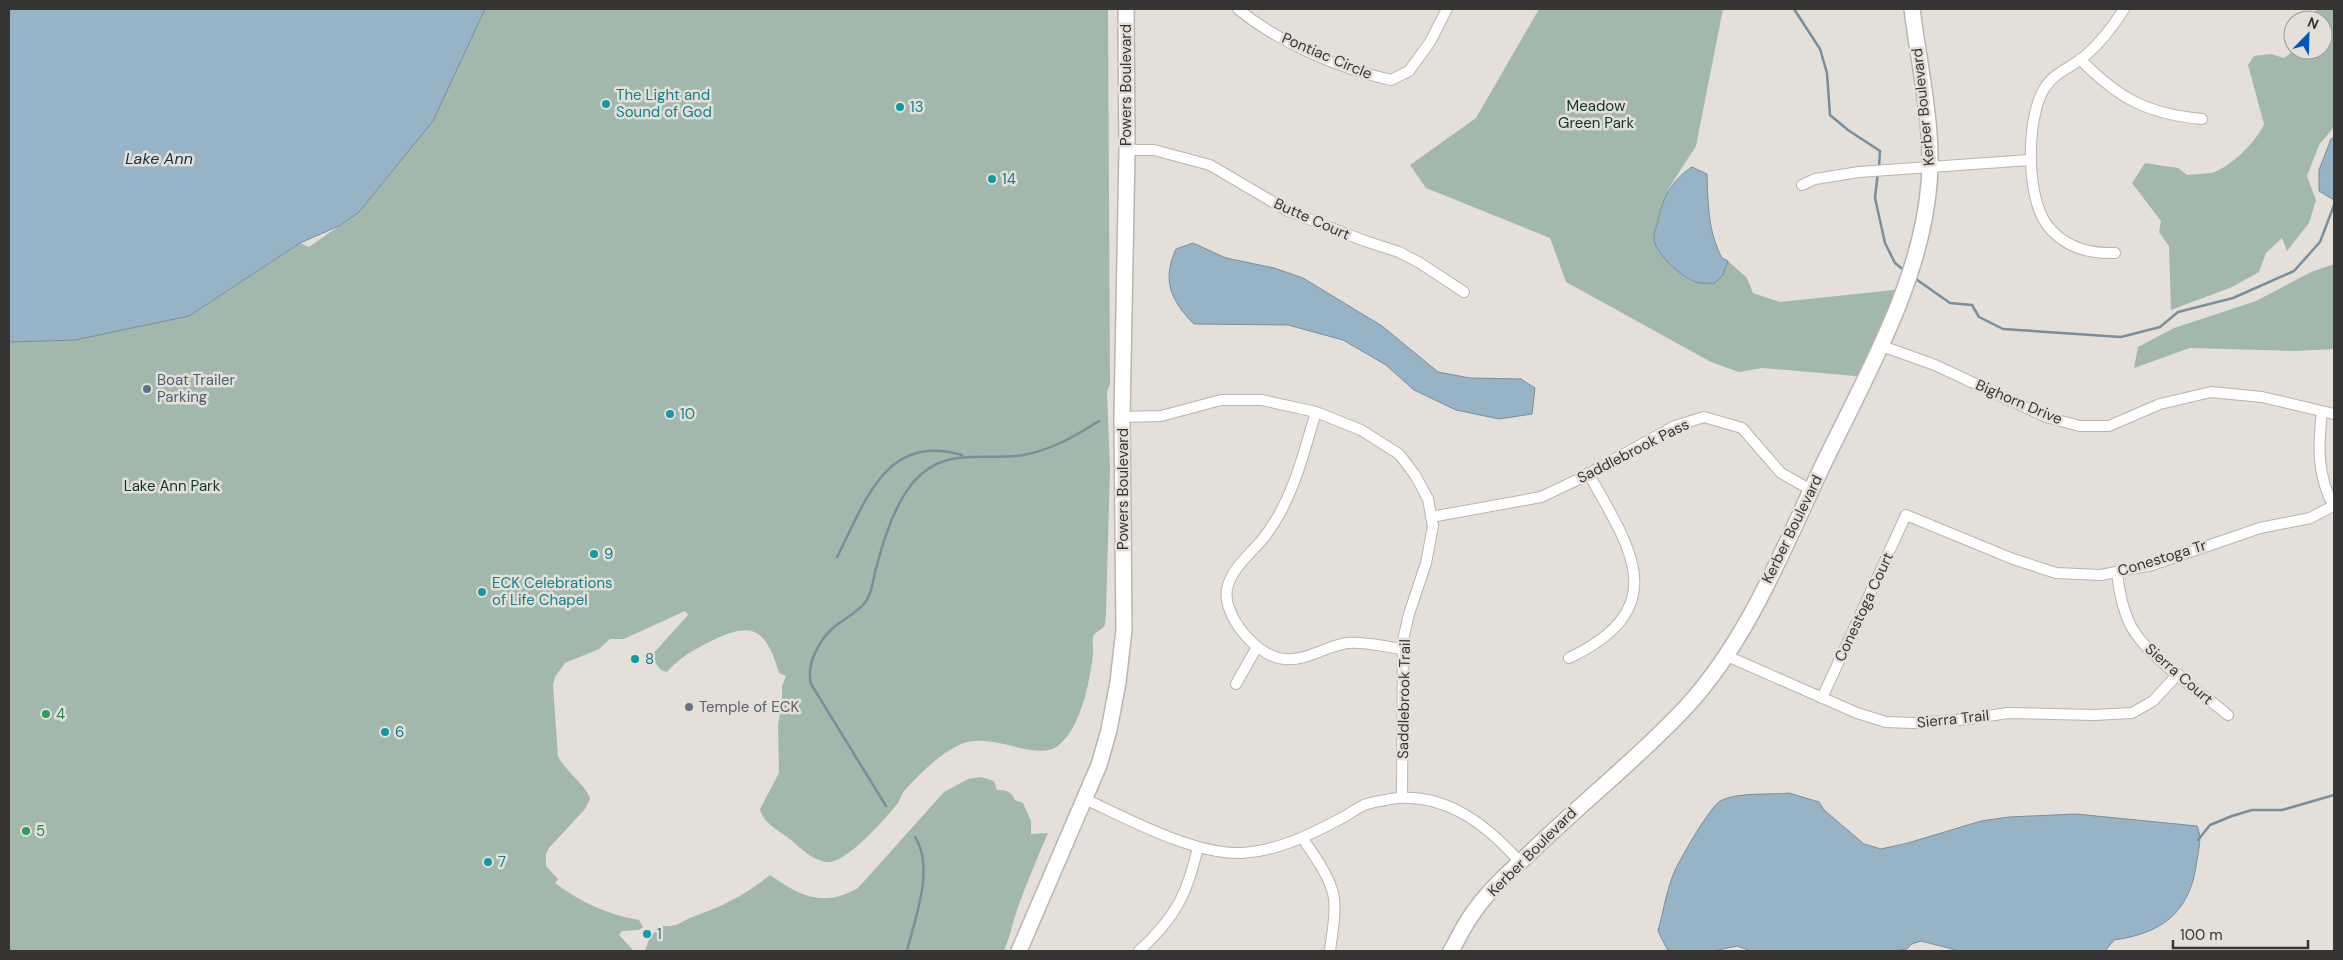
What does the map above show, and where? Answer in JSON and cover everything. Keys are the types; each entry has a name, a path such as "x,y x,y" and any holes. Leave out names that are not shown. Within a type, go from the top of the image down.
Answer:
{"street":[{"name":"Powers Boulevard","path":"1019,951 1085,799 1110,730 1121,658 1124,630 1122,417 1127,150 1126,9"},
{"name":"Pontiac Circle","path":"1238,9 1259,26 1324,58 1367,75 1391,80 1408,71 1430,42 1447,9"},
{"name":"Kerber Boulevard","path":"1451,951 1473,912 1520,862 1702,690 1727,656 1779,558 1882,346 1909,273 1923,226 1930,184 1927,119 1912,9"},
{"path":"2115,253 2086,252 2057,236 2046,224 2037,198 2030,160 2030,131 2043,90 2054,76 2080,59 2115,24 2124,9"},
{"path":"2080,59 2118,94 2137,104 2174,116 2202,118"},
{"name":"Butte Court","path":"1127,150 1154,150 1210,165 1288,211 1342,233 1399,252 1420,263 1464,292"},
{"path":"1802,185 1815,179 1859,172 2030,160"},
{"name":"Bighorn Drive","path":"1882,346 1936,365 2046,417 2080,426 2109,426 2160,404 2211,392 2262,397 2334,414"},
{"name":"Saddlebrook Trail","path":"1122,417 1161,416 1222,400 1262,400 1316,412 1361,430 1399,454 1415,475 1428,498 1433,526 1426,563 1409,614 1403,649 1402,798"},
{"path":"1316,412 1295,482 1282,510 1263,539 1234,571 1227,590 1228,608 1236,622 1257,647 1284,660 1304,657 1346,643 1403,649"},
{"path":"2322,412 2319,440 2320,471 2334,507"},
{"name":"Saddlebrook Pass","path":"1432,517 1541,496 1588,474 1676,426 1704,417 1742,428 1781,473 1811,490"},
{"path":"1569,658 1590,648 1610,634 1625,615 1634,588 1635,570 1623,535 1588,474"},
{"name":"Conestoga Tr","path":"1906,515 2013,559 2056,573 2117,573 2152,565 2260,528 2310,518 2334,507"},
{"name":"Conestoga Court","path":"1822,698 1906,515"},
{"name":"Sierra Court","path":"2117,573 2121,600 2129,624 2144,645 2228,715"},
{"path":"1236,684 1257,647"},
{"name":"Sierra Trail","path":"1727,656 1822,698 1886,722 1913,724 2007,713 2094,715 2132,713 2153,701 2178,674"},
{"path":"1085,799 1198,847 1241,853 1265,850 1303,839 1365,804 1402,798 1429,800 1451,806 1489,830 1520,862"},
{"path":"1303,839 1319,862 1333,893 1334,918 1330,951"},
{"path":"1139,951 1164,928 1176,910 1191,875 1198,847"}],"green space":[{"name":"Lake Ann Park","path":"485,9 1108,9 1110,384 1107,392 1110,468 1106,614 1105,625 1093,637 1090,677 1079,715 1073,727 1059,745 1049,750 1038,751 983,741 957,746 936,760 916,778 892,810 857,846 838,860 825,862 809,855 772,827 760,809 779,773 778,724 782,705 782,686 786,676 779,673 768,645 761,637 754,632 745,630 722,636 707,643 681,659 667,672 661,670 652,659 652,655 688,615 685,611 624,639 610,639 599,649 565,663 555,677 553,685 558,756 565,767 585,789 590,799 585,809 549,848 546,854 546,866 558,879 555,883 574,896 605,911 639,920 643,927 639,930 622,931 619,935 634,951 9,951 9,342 75,340 189,316 300,243 309,247 359,212 432,121"},
{"name":"Meadow Green Park","path":"1539,9 1723,9 1696,146 1669,188 1661,209 1654,239 1723,275 1728,261 1747,278 1753,293 1780,302 1903,289 1867,377 1762,368 1739,372 1711,362 1566,282 1550,238 1426,188 1410,165 1476,118"},
{"path":"2334,9 2334,127 2319,145 2307,176 2316,200 2309,223 2287,251 2282,238 2266,253 2259,272 2232,287 2171,310 2169,246 2159,232 2161,221 2132,183 2145,163 2178,168 2187,175 2211,173 2226,166 2242,153 2256,138 2264,124 2248,65 2254,56 2271,54 2283,58 2283,60 2333,60 2333,10 2316,10"},
{"path":"2334,264 2334,349 2294,351 2190,348 2134,368 2138,347 2174,328 2256,301 2311,272"},
{"path":"981,777 994,781 997,790 1008,792 1015,800 1023,803 1031,821 1031,834 1048,833 1020,900 1004,951 645,951 650,936 663,926 677,925 725,904 770,875 791,889 812,897 834,897 858,888 944,792 968,779"}],"water":[{"name":"Lake Ann","path":"9,9 485,9 433,121 359,212 339,226 300,243 189,316 75,340 9,342"},
{"path":"2334,137 2334,200 2319,191 2319,170 2331,139"},
{"path":"1692,167 1707,174 1711,228 1722,258 1728,261 1723,275 1715,283 1698,283 1684,276 1664,258 1654,239 1660,212 1669,190"},
{"path":"1193,243 1226,258 1274,268 1303,278 1382,326 1438,372 1470,378 1521,379 1535,388 1532,414 1499,419 1456,410 1414,390 1386,365 1343,340 1288,325 1194,324 1179,307 1174,298 1169,280 1176,249"},
{"path":"1789,793 1819,802 1824,810 1864,844 1881,849 1908,843 1981,821 2009,817 2076,814 2197,826 2200,838 2194,878 2189,893 2172,916 2161,925 2147,932 2114,940 2105,951 1960,951 1921,941 1912,944 1907,949 1892,951 1751,951 1737,946 1713,951 1671,951 1667,949 1658,931 1666,896 1676,868 1715,806 1720,801 1735,796"}],"waterway":[{"path":"1794,9 1820,49 1827,73 1830,115 1848,130 1880,151 1879,167"},
{"path":"1878,172 1875,198 1885,243 1895,263 1905,271"},
{"path":"1913,277 1950,303 1972,305 1979,317 2003,329 2121,337 2160,327 2178,312 2233,298 2294,271 2320,242 2334,205"},
{"path":"886,806 811,684 810,668 819,645 828,632 867,600 890,523 905,494 924,472 950,459 964,457 1008,457 1034,453 1063,442 1099,421"},
{"path":"837,557 869,495 881,477 896,463 914,454 936,451 962,455"},
{"path":"2198,840 2210,825 2232,816 2252,810 2282,810 2334,795"},
{"path":"907,951 922,893 923,864 921,850 915,837"}],"place":[{"name":"The Light and Sound of God","path":"606,104"},
{"name":"13","path":"900,107"},
{"name":"14","path":"992,179"},
{"name":"Boat Trailer Parking","path":"147,389"},
{"name":"10","path":"670,414"},
{"name":"9","path":"594,554"},
{"name":"ECK Celebrations of Life Chapel","path":"482,592"},
{"name":"8","path":"635,659"},
{"name":"Temple of ECK","path":"689,707"},
{"name":"4","path":"46,714"},
{"name":"6","path":"385,732"},
{"name":"5","path":"26,831"},
{"name":"7","path":"488,862"},
{"name":"1","path":"647,934"}]}
